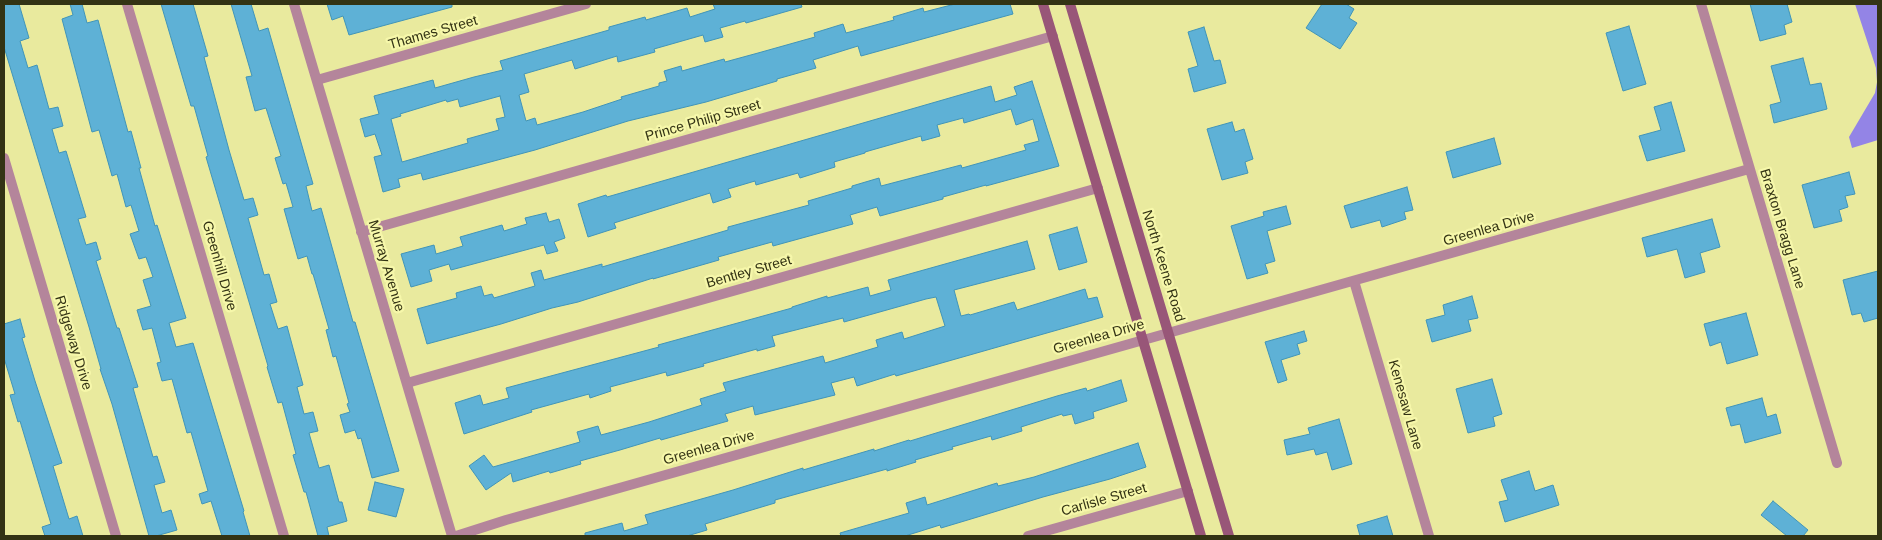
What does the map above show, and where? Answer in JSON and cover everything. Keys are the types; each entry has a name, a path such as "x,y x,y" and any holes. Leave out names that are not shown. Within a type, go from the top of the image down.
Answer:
{"main road":[{"path":"1044,4 1201,536"},
{"name":"North Keene Road","path":"1070,4 1229,536"}],"street":[{"name":"Greenhill Drive","path":"127,4 284,536"},
{"name":"Murray Avenue","path":"294,4 452,536"},
{"name":"Thames Street","path":"317,80 586,4"},
{"name":"Braxton Bragg Lane","path":"1700,4 1837,462"},
{"name":"Prince Philip Street","path":"361,232 1053,36"},
{"name":"Ridgeway Drive","path":"4,158 116,536"},
{"name":"Greenlea Drive","path":"456,536 506,520 1143,339 1749,169"},
{"name":"Bentley Street","path":"407,384 1098,188"},
{"name":"Kenesaw Lane","path":"1354,281 1429,536"},
{"name":"Carlisle Street","path":"1028,536 1188,491"}],"shaded area":[{"path":"1855,4 1878,4 1878,140 1852,148 1849,137 1875,93 1877,82 1876,68"}],"building":[{"path":"4,4 19,4 29,38 20,41 28,68 37,65 49,109 58,107 63,126 52,129 59,153 66,151 86,217 78,219 86,245 96,242 101,259 96,261 138,387 133,388 153,457 157,456 165,482 154,485 162,513 171,510 177,530 149,536 112,404 4,47"},
{"path":"70,4 82,4 87,23 98,20 128,132 131,131 155,226 157,225 186,318 169,323 176,347 193,343 250,536 222,536 211,501 202,504 199,494 208,491 191,432 187,433 172,379 162,381 157,363 161,362 152,328 143,330 137,310 151,306 143,280 153,277 146,257 139,259 130,234 139,231 131,205 126,207 117,174 112,176 99,130 92,132 62,19 73,15"},
{"path":"161,4 193,4 208,56 204,57 244,200 253,198 258,215 248,218 264,275 269,274 277,302 270,304 278,329 287,326 303,385 297,387 304,414 313,412 318,431 309,433 319,468 329,465 339,502 342,502 347,521 327,527 329,536 318,536 306,492 304,492 293,455 296,454 282,402 278,403 267,367 206,157 208,156 194,106 191,106"},
{"path":"231,4 251,4 259,31 268,28 313,184 306,186 312,211 321,208 353,322 355,322 399,471 372,478 361,438 358,439 355,430 345,433 340,415 350,412 347,404 349,403 336,356 333,357 326,330 329,329 307,256 298,259 284,209 293,207 286,183 283,184 275,158 281,156 266,108 255,111 246,77 252,76"},
{"path":"327,4 452,4 452,7 349,35 343,16 332,20"},
{"path":"713,4 801,4 802,7 746,23 745,21 720,28 723,37 705,42 703,35 654,49 655,52 618,62 617,56 575,69 572,60 524,74 529,92 519,95 526,121 535,118 537,125 583,112 622,99 621,97 659,86 659,83 667,81 664,71 681,66 682,71 724,59 725,62 815,37 814,33 843,24 846,33 894,20 893,17 923,8 924,12 955,4 1010,4 1013,14 861,56 858,46 813,60 816,68 777,79 777,81 706,102 628,121 535,150 423,180 421,173 398,179 400,187 383,192 374,157 382,155 375,134 365,137 360,119 379,114 374,96 433,80 435,88 503,70 500,61 609,30 609,27 645,17 646,20 687,8 690,17 715,9","holes":["500,96 505,117 496,119 499,130 467,139 468,143 402,162 391,119 401,116 400,114 446,100 447,102 458,99 460,107"]},
{"path":"1322,4 1346,4 1354,9 1349,18 1357,23 1340,49 1306,28"},
{"path":"1750,4 1787,4 1792,22 1784,25 1786,34 1760,41"},
{"path":"1629,26 1646,84 1623,91 1606,33"},
{"path":"1204,27 1214,61 1220,60 1226,83 1194,92 1188,69 1198,66 1188,32"},
{"path":"1803,58 1810,85 1821,83 1827,109 1774,123 1770,105 1781,102 1771,66"},
{"path":"1032,81 1059,166 880,216 877,207 850,215 853,224 773,246 772,242 718,257 719,260 427,344 417,309 457,298 456,293 481,286 484,296 492,294 494,298 535,286 531,273 541,270 544,280 602,264 602,267 728,230 728,227 809,205 808,201 879,178 881,186 961,165 962,168 1026,150 1024,145 1039,141 1033,119 1016,125 1011,109 964,123 963,118 937,125 940,136 922,141 921,136 865,152 834,162 835,167 800,178 798,173 756,185 755,181 728,189 731,197 713,203 710,193 614,223 616,228 588,237 578,204 991,86 995,102 1017,95 1014,87"},
{"path":"1671,102 1685,151 1647,161 1639,136 1661,130 1654,107"},
{"path":"1232,122 1235,132 1244,129 1253,159 1245,162 1248,173 1222,180 1207,129"},
{"path":"1494,138 1501,164 1453,178 1446,152"},
{"path":"1849,172 1855,194 1845,196 1848,207 1839,210 1842,221 1814,228 1802,185"},
{"path":"1407,187 1413,210 1404,212 1406,219 1382,227 1380,220 1351,228 1344,206"},
{"path":"1286,206 1291,224 1267,231 1275,261 1265,264 1268,273 1247,279 1231,226 1264,216 1263,212"},
{"path":"546,213 549,222 559,219 565,238 554,242 558,251 547,254 544,245 451,270 449,264 429,270 432,281 411,287 401,254 434,245 436,254 463,246 460,237 502,225 504,231 527,224 525,218"},
{"path":"1712,219 1720,247 1700,253 1705,272 1685,278 1677,249 1647,257 1642,238"},
{"path":"1077,227 1087,262 1059,270 1049,235"},
{"path":"1027,241 1035,269 954,290 961,316 1014,302 1017,310 1085,289 1088,299 1097,297 1103,317 857,386 854,377 831,383 835,395 755,415 753,406 725,414 728,421 580,461 581,464 550,473 549,471 513,482 511,473 486,490 469,466 484,455 493,467 580,442 577,432 598,426 601,435 649,422 702,405 700,399 726,391 723,383 823,356 825,363 878,347 876,340 902,332 904,339 945,326 936,297 926,299 844,322 843,318 772,336 775,346 703,364 704,366 667,376 666,372 610,387 611,391 590,398 589,394 531,410 532,412 464,434 455,403 480,395 483,405 509,398 506,388 659,347 658,345 792,308 827,296 827,298 868,287 870,296 891,290 888,280"},
{"path":"1878,271 1878,318 1864,322 1861,313 1852,315 1843,280"},
{"path":"1472,296 1478,318 1468,320 1471,331 1432,342 1426,320 1445,315 1443,305"},
{"path":"1746,313 1758,355 1727,364 1721,342 1710,346 1704,324"},
{"path":"20,319 25,337 22,338 62,463 53,466 69,519 77,516 83,536 45,536 42,527 51,524 20,421 18,422 10,395 15,394 4,358 4,324"},
{"path":"1304,331 1307,341 1297,344 1300,354 1281,360 1287,380 1278,383 1265,342"},
{"path":"1492,379 1502,414 1493,417 1495,426 1468,433 1456,389"},
{"path":"1121,380 1127,401 1093,412 1094,418 1075,424 1072,414 1063,416 1062,414 1021,427 1022,431 992,440 991,436 952,447 953,449 915,460 916,462 887,471 887,469 775,500 775,503 705,524 707,530 687,536 585,536 585,533 622,523 624,531 648,524 645,515 803,468 803,470 874,449 874,451 1057,396 1086,388 1087,391"},
{"path":"1762,398 1767,417 1776,414 1781,433 1745,443 1740,424 1731,426 1726,408"},
{"path":"1339,419 1352,464 1332,470 1327,452 1316,455 1314,449 1287,455 1284,440 1310,434 1308,428"},
{"path":"1138,443 1146,467 1110,479 941,528 940,525 905,536 841,536 840,533 909,513 906,503 925,497 927,505 997,483 998,486 1034,477"},
{"path":"1529,471 1535,491 1553,485 1559,505 1505,522 1499,502 1508,500 1501,480"},
{"path":"375,482 404,489 396,517 368,510"},
{"path":"1773,501 1808,530 1803,536 1787,536 1761,515"},
{"path":"1387,516 1393,536 1360,536 1357,525"}]}
